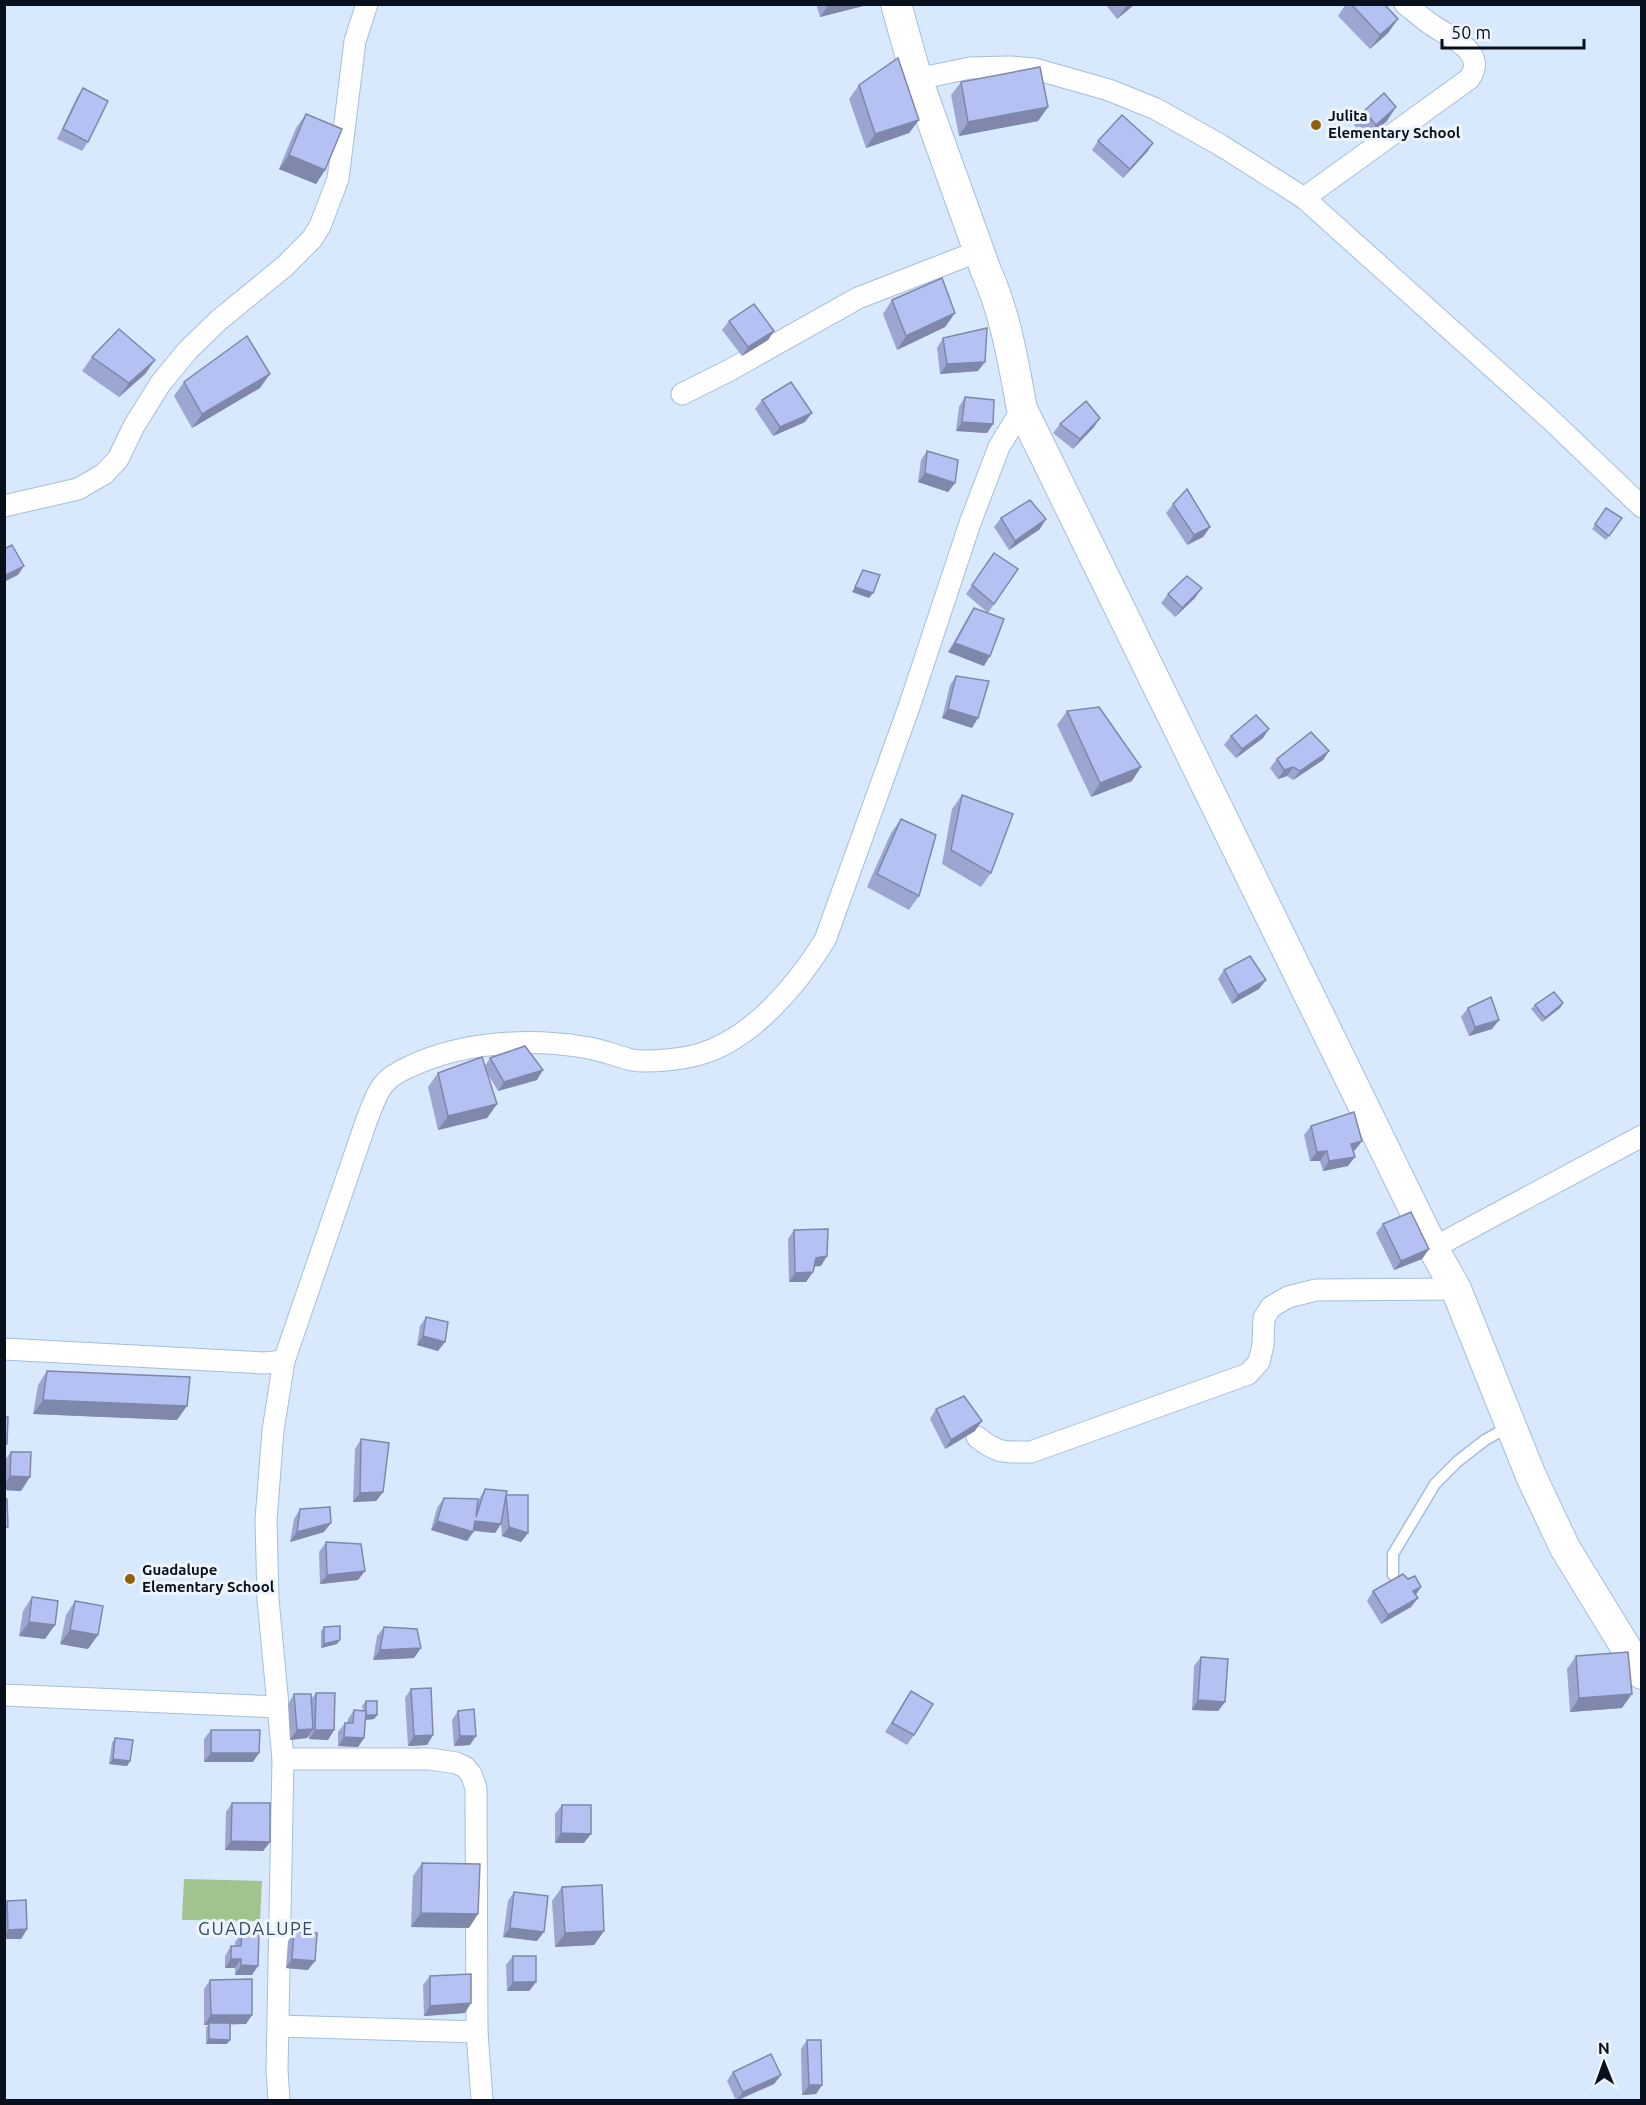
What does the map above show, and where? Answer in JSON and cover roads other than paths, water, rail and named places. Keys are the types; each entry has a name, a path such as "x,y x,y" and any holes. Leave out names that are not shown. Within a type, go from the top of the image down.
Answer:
{"street":[{"path":"4,506 78,489 104,474 118,459 134,426 160,384 188,350 219,320 285,266 312,239 320,226 338,179 355,41 367,4"},
{"path":"896,4 917,79 997,296 1007,331 1022,409 1433,1248 1456,1289 1531,1476 1565,1548 1641,1674"},
{"path":"1305,198 1469,79 1472,74 1474,65 1472,55 1466,46 1432,25 1405,4"},
{"path":"917,79 970,68 1035,69 1109,90 1156,109 1222,146 1305,198 1550,419 1641,507"},
{"path":"682,394 730,370 858,298 979,250"},
{"path":"279,2100 283,1759 268,1599 266,1520 273,1430 284,1361 366,1122 383,1084 397,1073 428,1058 498,1044 555,1044 585,1047 635,1060 680,1059 701,1054 735,1040 787,991 809,965 825,940 909,707 970,523 999,447 1022,409"},
{"path":"1433,1248 1641,1136"},
{"path":"977,1437 992,1449 1004,1452 1030,1452 1248,1374 1259,1362 1263,1345 1264,1318 1271,1307 1288,1297 1316,1290 1456,1289"},
{"path":"4,1349 264,1363 284,1361"},
{"path":"4,1695 277,1707"},
{"path":"283,1759 430,1759 456,1763 471,1774 476,1788 477,2032 482,2100"},
{"path":"279,2026 477,2032"}],"lane":[{"path":"1393,1575 1393,1554 1435,1484 1476,1447 1510,1425"}],"place":[{"name":"Julita Elementary School","path":"1316,125"},
{"name":"Guadalupe Elementary School","path":"130,1579"}],"district":[{"name":"GUADALUPE","path":"256,1929"}]}
